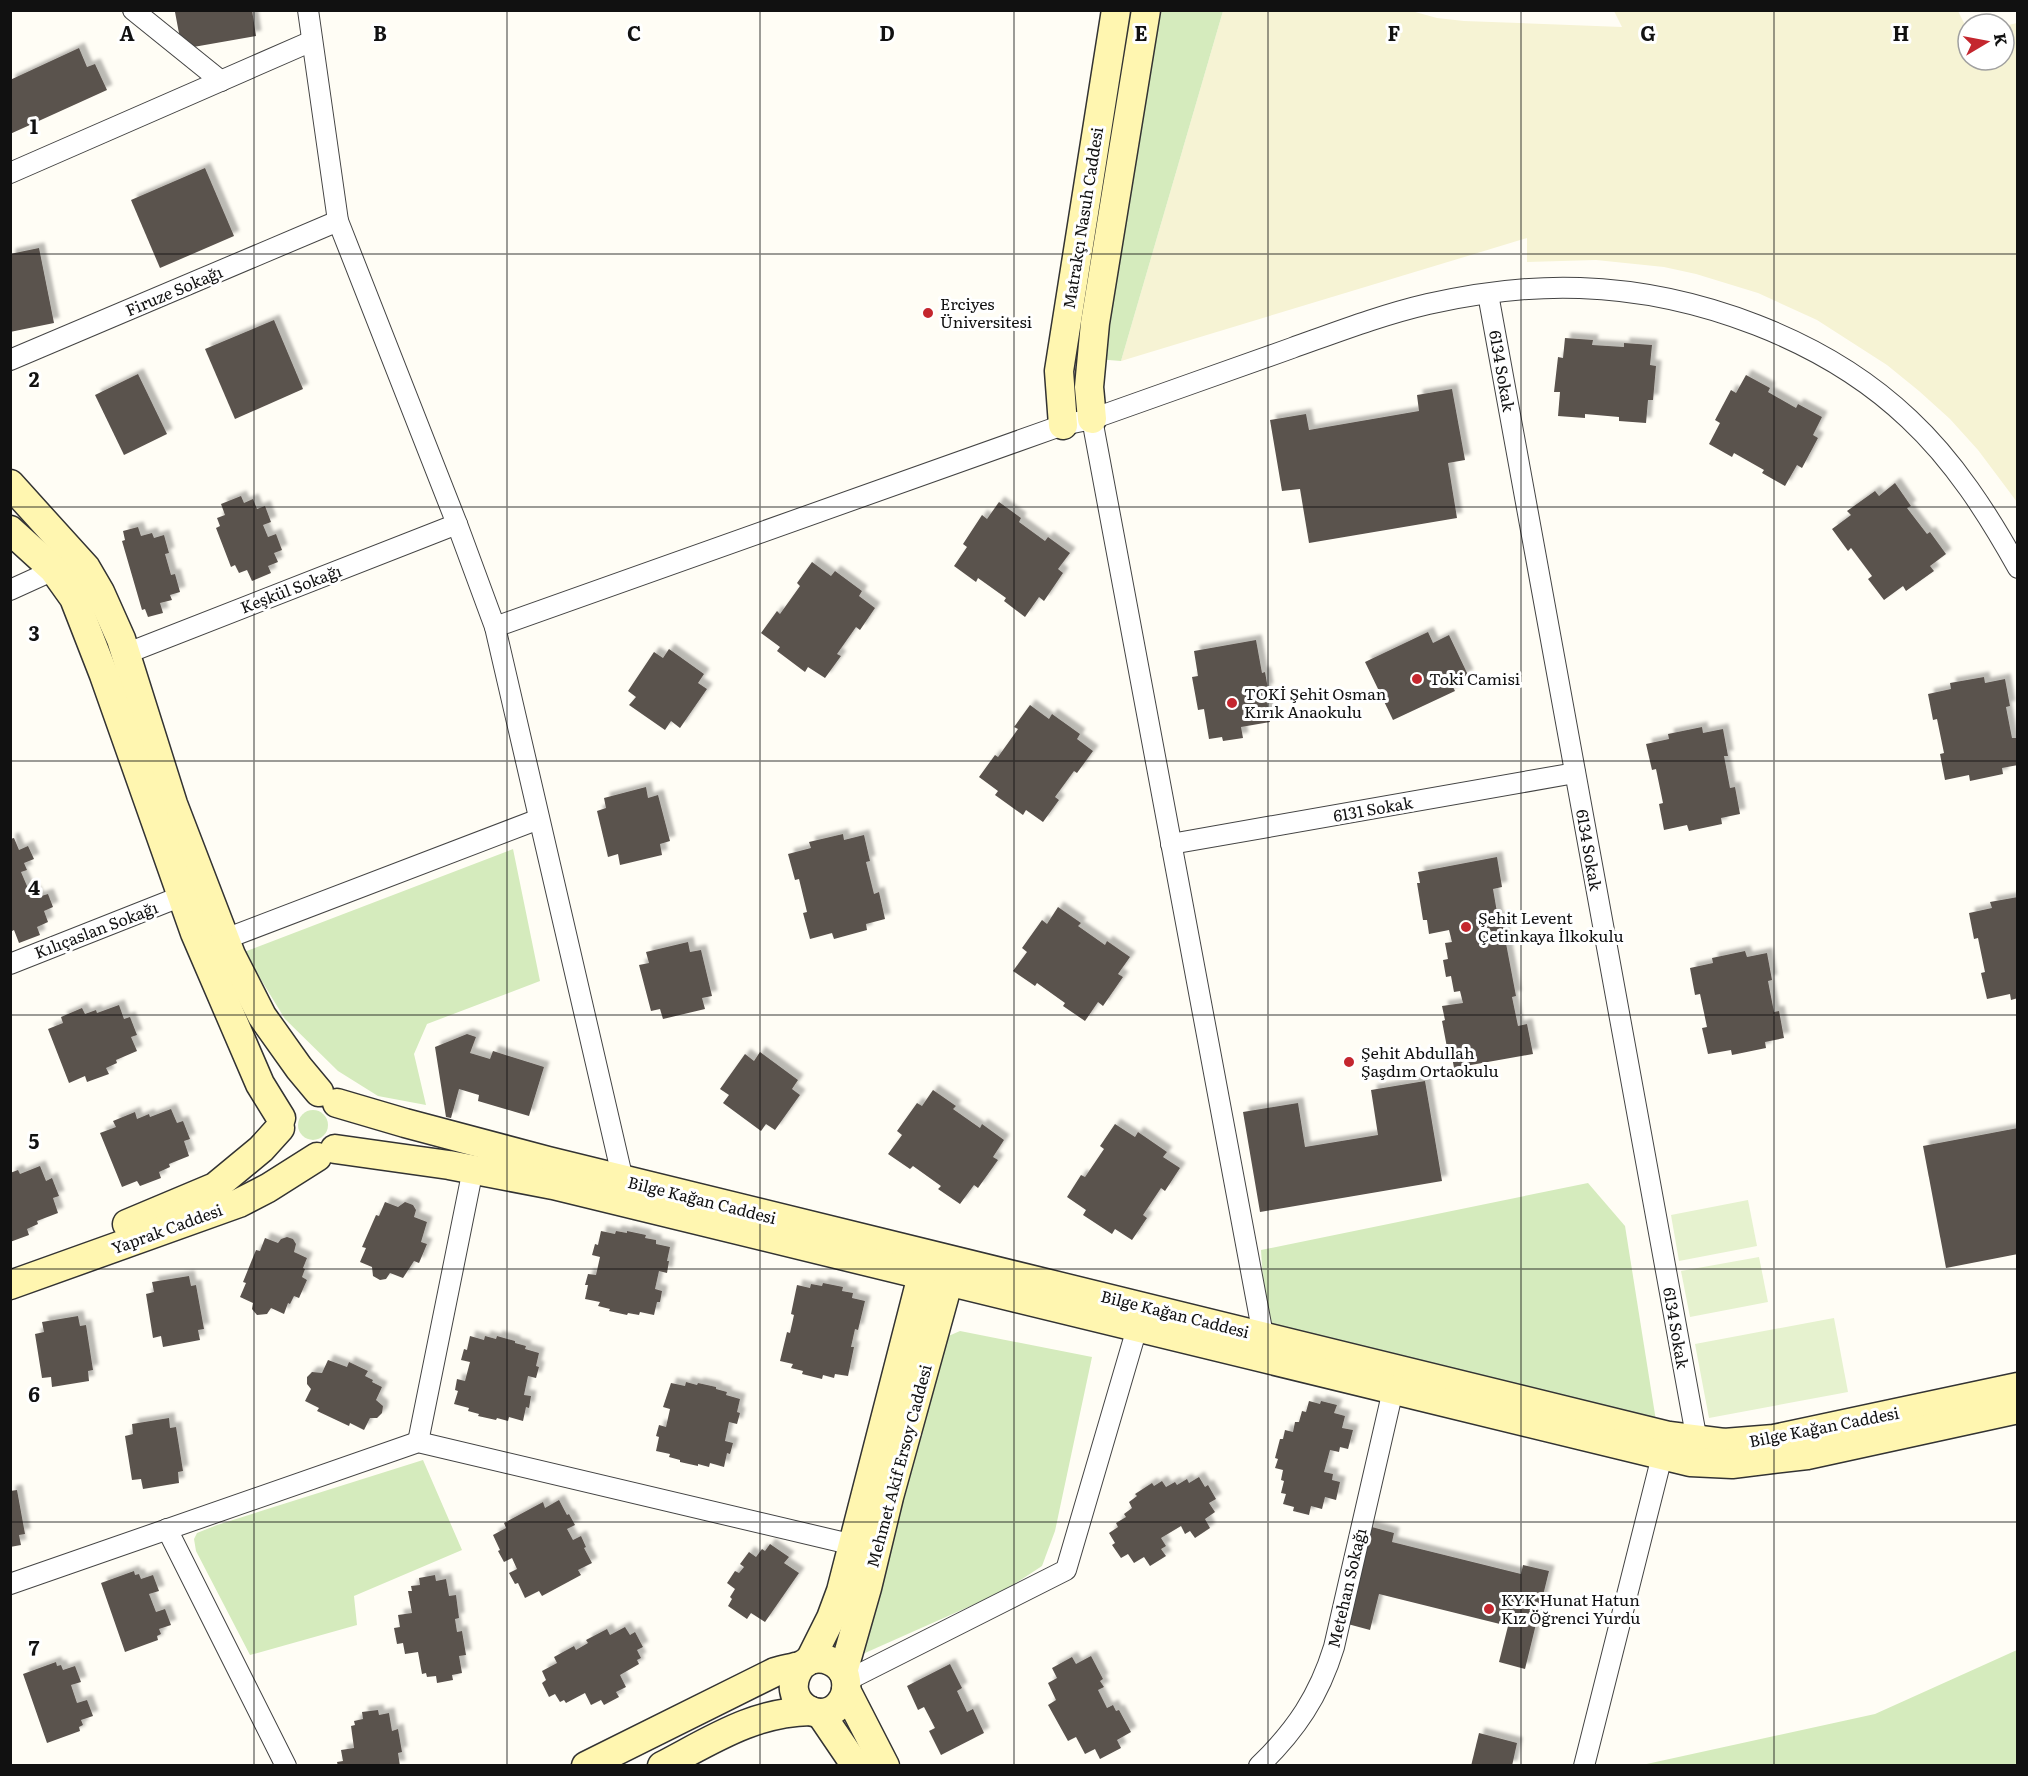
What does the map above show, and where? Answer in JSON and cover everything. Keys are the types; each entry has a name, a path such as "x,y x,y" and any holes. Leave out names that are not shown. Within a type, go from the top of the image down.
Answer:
{"street":[{"path":"133,10 221,81"},
{"path":"308,10 338,221 495,627 624,1180"},
{"name":"Matrakçı Nasuh Caddesi","path":"1063,425 1059,371 1116,10"},
{"name":"Matrakçı Nasuh Caddesi","path":"1092,419 1089,387 1095,323 1146,10"},
{"path":"10,173 312,41"},
{"name":"Firuze Sokağı","path":"10,360 338,221"},
{"path":"495,627 1063,425 1092,419 1385,315 1428,304 1488,294 1548,288 1581,288 1647,295 1682,303 1752,324 1804,346 1853,374 1882,395 1933,443 1984,511 2018,568"},
{"name":"6134 Sokak","path":"1488,294 1696,1441"},
{"path":"1092,419 1263,1335"},
{"path":"10,484 86,568 111,616 173,804 245,986 262,1016 299,1068 343,1111 346,1121 341,1141 326,1153 306,1157 289,1147 283,1138 281,1123 260,1084 195,933 104,675 74,598 54,570 10,530"},
{"name":"Keşkül Sokağı","path":"125,654 456,524"},
{"path":"10,590 54,570"},
{"name":"6131 Sokak","path":"1171,844 1575,773"},
{"path":"225,939 539,819"},
{"name":"Kılıçaslan Sokağı","path":"10,964 182,896"},
{"path":"281,1123 285,1108 299,1095 309,1092 328,1097"},
{"name":"Bilge Kağan Caddesi","path":"328,1097 405,1123 624,1180 938,1268 1137,1328 1662,1456 1711,1464 1779,1459 2018,1409"},
{"name":"Yaprak Caddesi","path":"10,1264 133,1222 215,1187 261,1149 281,1123"},
{"name":"Bilge Kağan Caddesi","path":"326,1153 473,1169 554,1185 1263,1335 1696,1441 1732,1442 1773,1439 2018,1387"},
{"name":"Yaprak Caddesi","path":"10,1285 239,1203 326,1153"},
{"path":"418,1442 473,1169"},
{"name":"Mehmet Akif Ersoy Caddesi","path":"806,1663 831,1618 841,1591 938,1268"},
{"name":"Mehmet Akif Ersoy Caddesi","path":"845,1681 918,1389 938,1268"},
{"path":"845,1681 1066,1570 1137,1328"},
{"name":"Metehan Sokağı","path":"1258,1766 1289,1734 1306,1712 1327,1670 1393,1390"},
{"path":"10,1584 418,1442 854,1545"},
{"path":"1584,1766 1662,1456"},
{"path":"167,1529 286,1766"},
{"path":"586,1766 775,1671 828,1660 837,1665 885,1766"},
{"path":"806,1663 796,1672 793,1682 793,1691 797,1700 803,1707 816,1712 856,1766"},
{"path":"662,1766 745,1723 780,1713 829,1711 838,1706 843,1699 845,1681"}],"shaded area":[{"path":"1408,10 1437,18 1464,21 1622,27 1614,11 1958,11 1956,12 1956,72 2016,72 2017,23 2017,502 1978,450 1950,419 1887,365 1817,320 1758,293 1664,267 1596,260 1527,262 1527,238 1121,361 1223,11"}],"green space":[{"path":"1151,11 1223,11 1121,361 1096,359"},
{"path":"513,849 540,981 427,1024 414,1054 426,1105 378,1096 338,1071 285,1019 244,952"},
{"path":"313,1110 323,1115 328,1125 323,1135 313,1140 303,1135 298,1125 303,1115"},
{"path":"1588,1183 1625,1226 1657,1427 1266,1329 1261,1250"},
{"path":"1748,1200 1757,1246 1679,1261 1671,1215"},
{"path":"1759,1257 1768,1302 1690,1317 1681,1271"},
{"path":"1834,1318 1848,1392 1709,1418 1695,1344"},
{"path":"960,1331 1092,1357 1055,1531 1042,1566 1002,1592 856,1657 937,1341"},
{"path":"423,1460 462,1550 354,1596 357,1625 250,1655 196,1551 194,1539 197,1533"},
{"path":"2017,1650 2017,1765 1642,1765 1875,1714"}],"building":[{"path":"182,10 252,10 256,36 182,49 175,12"},
{"path":"79,48 87,67 95,64 107,90 10,134 10,80"},
{"path":"205,168 234,236 160,268 131,200"},
{"path":"39,248 54,323 10,332 10,254"},
{"path":"274,320 303,389 235,419 205,349"},
{"path":"1565,338 1593,340 1592,345 1624,347 1624,343 1652,345 1650,365 1656,366 1653,400 1648,400 1646,423 1619,421 1619,417 1585,414 1585,418 1558,416 1560,392 1554,392 1558,357 1563,358"},
{"path":"138,374 167,434 124,455 95,395"},
{"path":"1746,375 1770,388 1768,392 1796,408 1798,404 1822,417 1813,435 1818,438 1802,468 1797,465 1785,486 1762,473 1764,470 1734,453 1732,457 1709,444 1720,423 1715,420 1731,390 1736,393"},
{"path":"1452,389 1465,460 1448,463 1457,518 1309,543 1300,489 1282,491 1270,420 1306,414 1309,430 1419,411 1417,395"},
{"path":"1895,483 1911,506 1907,508 1927,534 1930,532 1946,554 1930,566 1934,571 1906,591 1903,586 1884,600 1868,579 1872,576 1851,548 1848,551 1832,529 1851,515 1847,511 1875,491 1879,496"},
{"path":"241,496 244,503 253,499 257,509 265,506 271,522 263,525 268,537 276,534 282,550 274,553 278,562 268,566 271,573 252,581 247,570 239,573 235,565 231,567 216,528 220,526 217,518 225,515 221,504"},
{"path":"999,502 1021,518 1019,522 1045,541 1048,537 1070,553 1058,569 1063,573 1044,601 1039,597 1025,617 1004,601 1006,598 978,578 976,582 954,566 967,547 963,544 982,515 987,519"},
{"path":"138,527 141,536 152,533 154,538 164,535 169,553 165,554 171,575 175,574 180,592 170,595 172,600 160,603 163,613 148,617 145,609 142,610 122,541 125,540 123,531"},
{"path":"812,562 831,576 835,571 862,591 859,596 875,608 860,630 856,627 837,654 841,656 825,678 808,667 805,672 777,651 780,647 761,633 777,611 780,614 800,586 797,583"},
{"name":"Toki Camisi","path":"1428,632 1433,643 1449,635 1468,675 1451,683 1455,691 1393,720 1365,662"},
{"path":"1256,640 1262,673 1265,672 1268,689 1265,689 1270,722 1241,727 1243,738 1223,741 1222,737 1209,739 1204,709 1198,710 1192,677 1198,676 1194,651"},
{"path":"669,649 704,674 698,683 707,689 680,728 671,721 665,730 629,705 636,697 628,691 654,652 663,658"},
{"path":"1984,677 1985,683 2005,679 2010,706 2006,707 2012,738 2016,738 2018,744 2018,765 2002,768 2003,774 1970,781 1969,775 1945,780 1940,754 1944,753 1937,719 1933,720 1928,694 1951,689 1950,683"},
{"path":"1030,705 1049,719 1052,714 1080,734 1077,739 1093,751 1077,773 1074,771 1055,797 1059,800 1043,822 1026,810 1023,815 995,795 998,791 979,777 995,755 998,757 1018,729 1014,727"},
{"path":"1702,727 1703,733 1723,729 1728,756 1724,756 1730,788 1735,787 1740,814 1721,818 1722,824 1689,831 1687,825 1664,830 1659,804 1663,803 1656,769 1652,770 1646,744 1669,739 1668,734"},
{"path":"646,787 648,798 658,795 670,841 660,844 662,855 620,865 618,854 608,857 597,811 606,808 604,798"},
{"path":"843,834 844,840 864,835 870,861 866,862 874,894 879,892 885,919 866,924 867,930 834,939 832,933 810,939 803,913 807,912 799,879 795,880 788,854 811,848 809,842"},
{"path":"14,838 19,850 28,846 34,859 24,863 27,870 21,872 30,893 35,891 38,897 48,894 53,907 44,911 48,922 37,927 40,935 19,943 14,930 10,932 10,839"},
{"path":"1497,857 1502,887 1493,889 1498,918 1501,917 1516,996 1512,997 1518,1026 1527,1024 1533,1054 1454,1068 1452,1057 1449,1058 1442,1021 1445,1020 1442,1006 1463,1003 1460,991 1454,992 1451,976 1446,977 1443,960 1448,959 1445,943 1452,942 1449,930 1429,934 1427,920 1423,920 1417,883 1420,883 1418,872"},
{"path":"2018,897 2018,998 2011,1000 2010,994 1987,999 1981,973 1985,972 1978,938 1974,939 1969,913 1992,908 1990,902"},
{"path":"1058,907 1081,923 1078,926 1105,945 1107,941 1130,957 1118,974 1123,977 1103,1006 1098,1002 1085,1021 1063,1006 1065,1003 1037,983 1035,986 1013,971 1027,952 1022,948 1042,920 1047,924"},
{"path":"688,942 690,952 701,950 712,996 702,998 705,1009 663,1019 660,1009 651,1011 639,965 649,963 646,952"},
{"path":"1745,951 1747,957 1767,953 1772,980 1768,981 1774,1012 1779,1011 1784,1038 1765,1042 1766,1048 1732,1055 1731,1050 1708,1054 1702,1028 1707,1027 1700,994 1695,995 1690,968 1713,963 1712,958"},
{"path":"119,1005 124,1019 130,1017 137,1035 131,1037 137,1051 116,1060 117,1063 106,1068 109,1074 87,1082 85,1076 69,1083 48,1029 63,1023 61,1017 82,1008 85,1014 96,1010 97,1013"},
{"path":"467,1034 476,1037 470,1053 490,1059 493,1051 544,1067 529,1116 478,1101 479,1095 459,1089 451,1118 446,1117 435,1047"},
{"path":"760,1052 798,1080 792,1089 800,1095 775,1130 766,1124 761,1131 723,1103 729,1095 720,1089 745,1054 754,1061"},
{"path":"1425,1081 1442,1181 1260,1212 1243,1112 1298,1103 1305,1147 1378,1135 1371,1090"},
{"path":"933,1090 956,1106 953,1109 980,1128 982,1124 1004,1140 993,1157 998,1160 978,1188 974,1185 960,1204 938,1189 941,1186 913,1166 910,1169 888,1154 902,1135 897,1131 917,1103 922,1106"},
{"path":"171,1109 177,1123 183,1121 190,1139 184,1141 189,1156 169,1164 170,1167 159,1172 161,1178 140,1186 137,1181 122,1187 100,1133 116,1127 113,1121 135,1112 137,1119"},
{"path":"1115,1124 1135,1137 1138,1132 1167,1152 1163,1157 1180,1168 1165,1191 1161,1188 1143,1215 1147,1218 1132,1240 1115,1229 1112,1234 1083,1215 1086,1210 1067,1197 1081,1175 1085,1177 1104,1149 1100,1146"},
{"path":"2018,1128 2018,1254 1946,1268 1923,1146"},
{"path":"40,1166 46,1181 52,1178 59,1196 53,1198 58,1213 37,1221 38,1224 27,1229 29,1235 10,1242 10,1173 18,1170 20,1174"},
{"path":"385,1202 398,1207 405,1202 413,1205 416,1210 414,1217 427,1222 421,1242 427,1244 419,1263 414,1261 403,1278 390,1273 386,1279 380,1280 373,1276 372,1267 360,1262 366,1248 362,1247 376,1215 379,1216"},
{"path":"601,1231 615,1234 616,1231 627,1233 627,1231 646,1235 645,1238 656,1240 656,1244 670,1247 667,1273 659,1271 655,1289 662,1291 654,1315 640,1312 639,1315 628,1313 627,1315 609,1311 610,1309 598,1306 600,1302 585,1299 588,1274 596,1275 600,1257 592,1255 595,1244 598,1245"},
{"path":"287,1237 293,1239 296,1244 294,1252 307,1258 302,1277 307,1280 299,1298 294,1296 290,1304 288,1303 284,1314 271,1308 267,1314 257,1315 252,1309 253,1303 240,1297 246,1283 243,1282 256,1250 260,1251 265,1238 278,1243"},
{"path":"189,1276 191,1286 196,1285 204,1329 198,1330 200,1340 163,1347 161,1336 153,1338 146,1294 154,1292 152,1282"},
{"path":"823,1283 843,1287 842,1291 853,1293 852,1298 865,1301 858,1330 855,1329 848,1376 835,1374 834,1378 823,1375 822,1379 802,1374 803,1371 791,1368 793,1364 780,1361 787,1332 790,1333 797,1285 810,1288 811,1284 822,1286"},
{"path":"78,1316 80,1326 86,1325 93,1370 88,1371 89,1381 52,1387 51,1377 42,1378 35,1334 44,1332 42,1322"},
{"path":"470,1336 484,1340 485,1336 496,1339 497,1336 515,1341 515,1343 526,1346 525,1349 539,1353 536,1378 528,1376 524,1395 531,1396 523,1421 509,1417 508,1421 478,1416 479,1414 468,1411 469,1408 454,1404 458,1391 455,1390 457,1379 465,1381 470,1362 461,1360 464,1349 467,1350"},
{"path":"328,1360 347,1367 349,1362 368,1371 365,1376 382,1387 376,1400 383,1406 382,1413 377,1418 370,1418 364,1430 350,1423 349,1426 317,1411 319,1408 305,1401 311,1389 307,1384 307,1377 312,1372 322,1373"},
{"path":"686,1382 716,1387 716,1389 727,1392 726,1395 740,1399 737,1424 729,1422 725,1441 733,1443 730,1454 727,1453 724,1467 710,1463 709,1467 680,1462 680,1460 669,1457 670,1454 656,1451 659,1425 666,1427 670,1409 663,1407 671,1383 685,1386"},
{"path":"1309,1401 1337,1405 1334,1413 1345,1416 1342,1428 1353,1430 1348,1449 1340,1447 1339,1452 1330,1450 1324,1472 1333,1474 1332,1480 1340,1482 1336,1500 1325,1497 1322,1509 1311,1506 1309,1515 1293,1511 1294,1507 1283,1504 1286,1494 1281,1493 1284,1481 1281,1480 1283,1470 1275,1468 1278,1459 1275,1458 1285,1430 1293,1432 1295,1422 1299,1422 1302,1411 1306,1412"},
{"path":"169,1418 170,1428 176,1427 183,1471 178,1472 179,1483 143,1489 141,1479 132,1480 125,1436 133,1434 132,1424"},
{"path":"1199,1477 1205,1487 1208,1485 1216,1499 1209,1503 1215,1512 1205,1519 1210,1528 1195,1538 1190,1531 1185,1534 1181,1526 1161,1538 1166,1546 1161,1549 1166,1556 1150,1566 1144,1557 1134,1563 1128,1554 1121,1558 1112,1545 1115,1543 1109,1533 1118,1527 1116,1523 1126,1517 1124,1514 1132,1508 1129,1502 1137,1496 1135,1494 1152,1483 1154,1486 1162,1481 1166,1487 1175,1482 1177,1485 1187,1479 1189,1483"},
{"path":"17,1490 25,1534 19,1535 21,1545 10,1547 10,1491"},
{"path":"559,1500 575,1525 567,1529 573,1540 581,1536 592,1563 578,1570 581,1575 542,1596 539,1591 525,1598 518,1583 515,1584 509,1573 517,1569 512,1558 504,1562 493,1535 506,1528 504,1523 543,1502 545,1508"},
{"name":"KYK Hunat Hatun Kız Öğrenci Yurdu","path":"1368,1526 1394,1533 1392,1542 1521,1574 1523,1565 1549,1571 1525,1669 1499,1662 1508,1626 1379,1594 1370,1630 1344,1623"},
{"path":"770,1544 789,1557 784,1563 799,1573 765,1622 751,1613 747,1619 728,1606 735,1589 727,1583 735,1571 739,1573 744,1567 740,1564 749,1552 756,1557"},
{"path":"134,1571 135,1575 139,1574 141,1579 153,1575 159,1591 149,1594 156,1612 165,1609 171,1625 159,1629 161,1634 157,1636 158,1640 125,1652 101,1583"},
{"path":"435,1575 436,1581 446,1579 449,1596 456,1595 459,1618 455,1619 457,1632 462,1631 466,1655 459,1656 462,1673 452,1675 453,1680 437,1683 436,1676 427,1677 426,1673 422,1674 418,1652 405,1654 403,1643 397,1644 394,1628 400,1627 398,1615 412,1613 408,1591 412,1591 411,1586 420,1585 419,1578"},
{"path":"625,1627 630,1635 635,1632 643,1647 637,1650 641,1658 637,1660 639,1664 620,1675 626,1687 616,1692 619,1697 604,1705 601,1700 591,1705 585,1693 566,1703 564,1700 560,1702 555,1694 549,1697 542,1683 546,1680 542,1671 557,1663 554,1657 574,1646 576,1650 588,1643 586,1640 607,1629 610,1635"},
{"path":"1091,1656 1103,1679 1100,1681 1104,1687 1098,1690 1107,1708 1113,1705 1116,1711 1119,1710 1131,1732 1117,1740 1121,1748 1100,1759 1095,1749 1085,1754 1076,1737 1068,1741 1048,1705 1056,1700 1048,1683 1057,1678 1052,1668 1072,1657 1076,1664"},
{"path":"56,1662 57,1666 61,1665 63,1670 75,1666 81,1682 71,1685 77,1703 87,1700 93,1716 81,1720 83,1725 79,1727 80,1731 47,1743 23,1674"},
{"path":"950,1664 962,1688 957,1691 967,1712 973,1709 984,1733 941,1755 929,1731 935,1728 924,1707 918,1710 907,1686"},
{"path":"378,1710 379,1715 389,1713 392,1731 398,1729 402,1752 398,1753 400,1766 338,1766 337,1762 343,1761 341,1750 354,1748 351,1726 355,1725 354,1721 363,1719 362,1712"},
{"path":"1479,1733 1517,1743 1512,1766 1471,1766"}],"place":[{"name":"Erciyes Üniversitesi","path":"928,313"},
{"name":"Toki Camisi","path":"1417,679"},
{"name":"TOKİ Şehit Osman Kırık Anaokulu","path":"1232,703"},
{"name":"Şehit Levent Çetinkaya İlkokulu","path":"1466,927"},
{"name":"Şehit Abdullah Şaşdım Ortaokulu","path":"1349,1062"},
{"name":"KYK Hunat Hatun Kız Öğrenci Yurdu","path":"1489,1609"}]}
